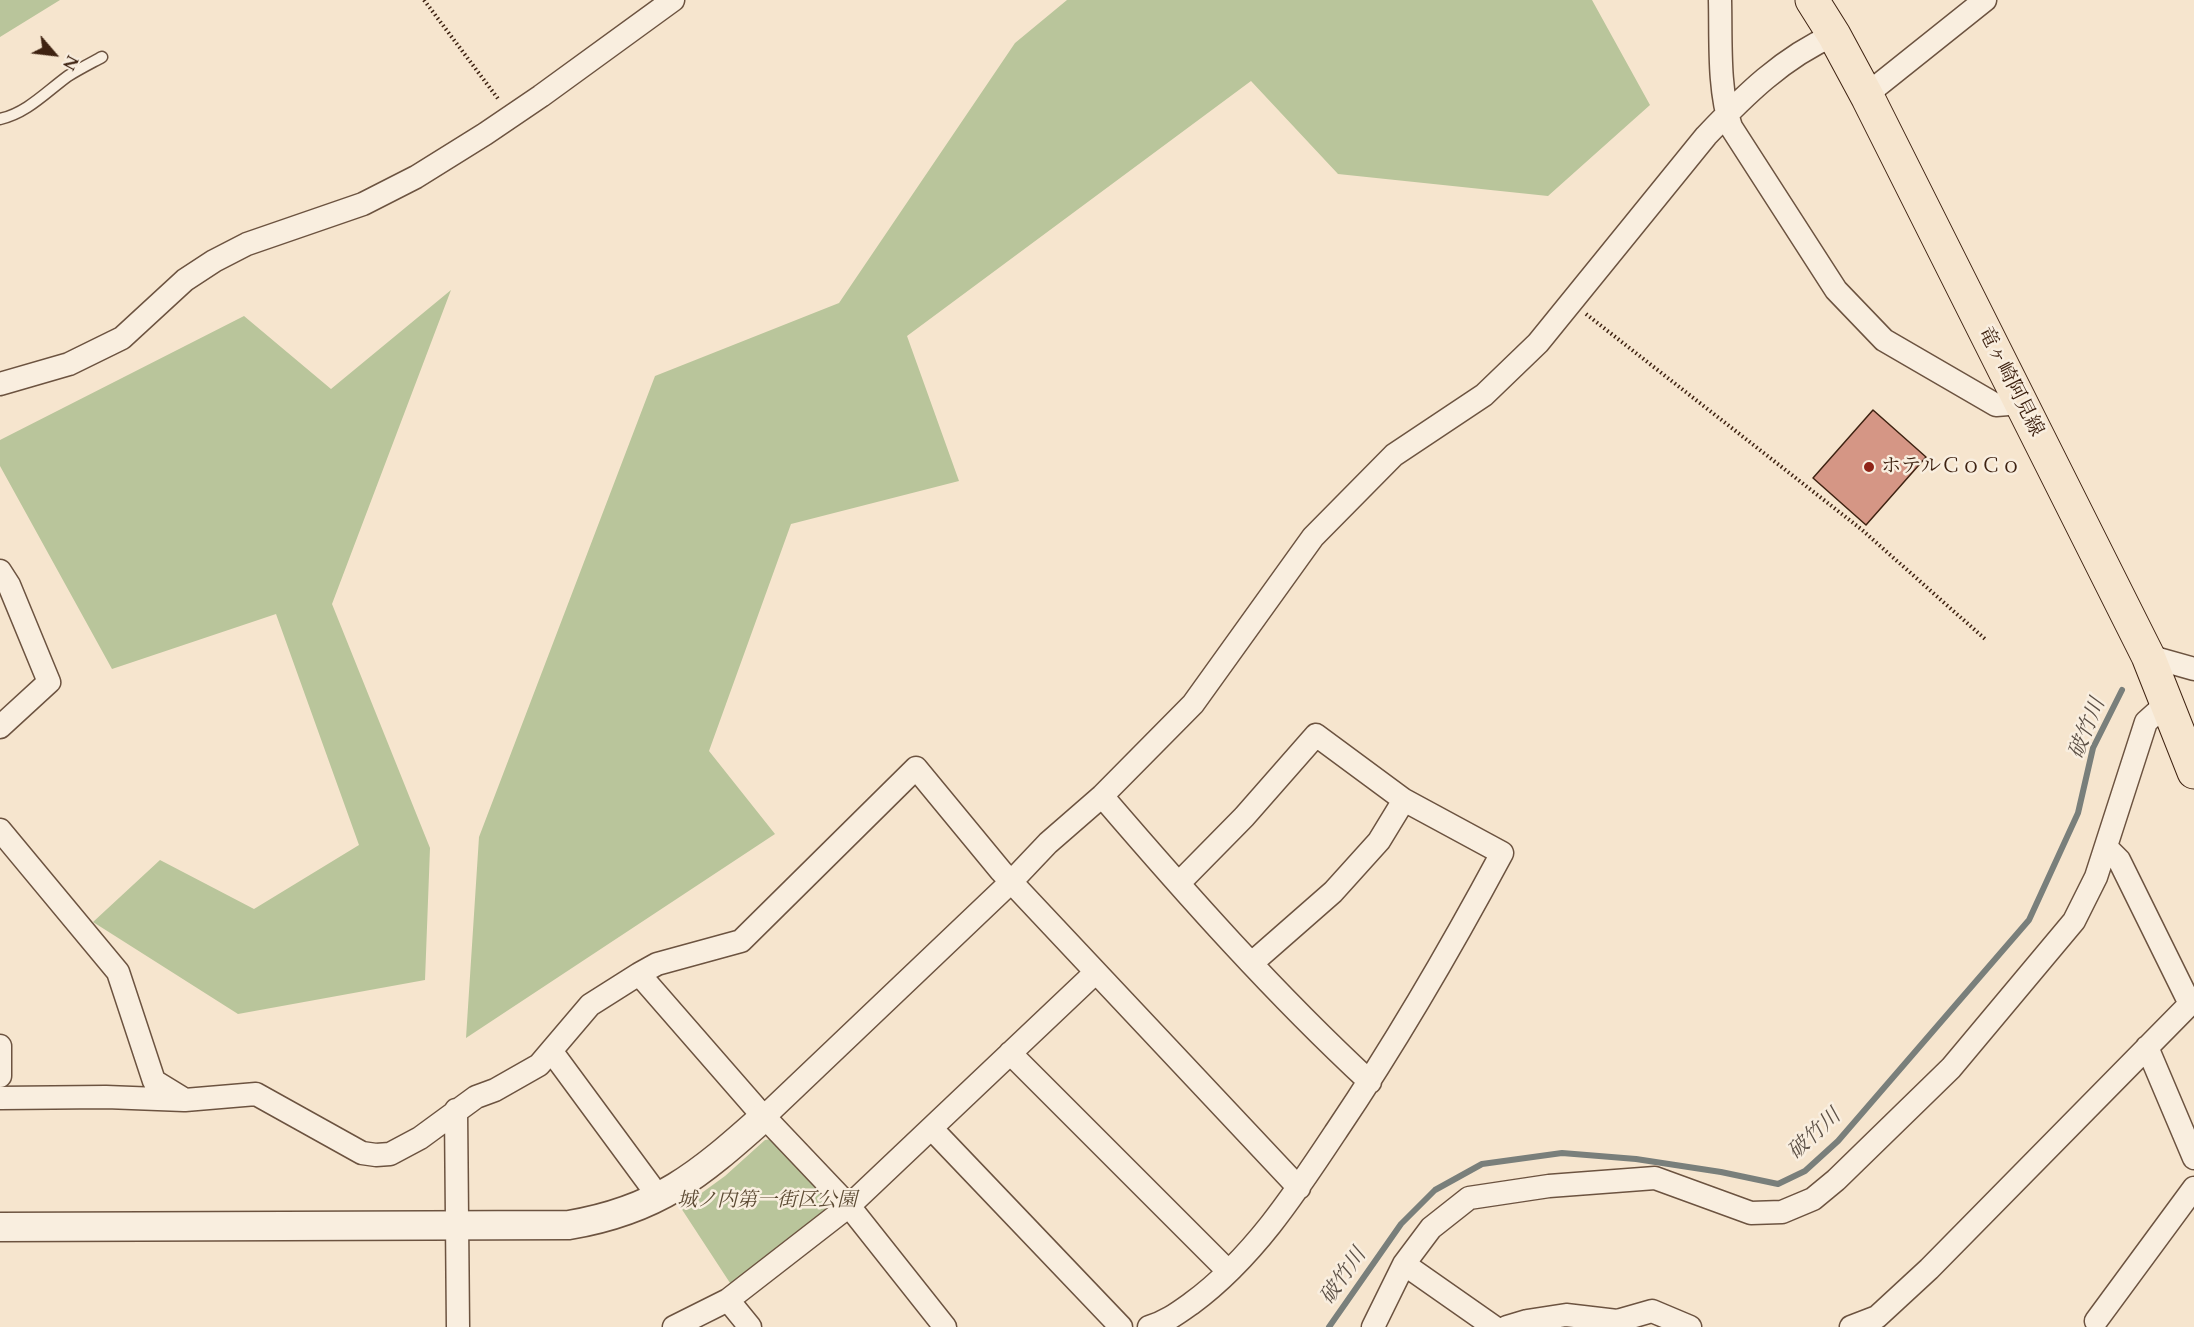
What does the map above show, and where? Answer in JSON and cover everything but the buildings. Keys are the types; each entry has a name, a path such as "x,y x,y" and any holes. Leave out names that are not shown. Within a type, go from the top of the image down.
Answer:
{"main road":[{"name":"竜ヶ崎阿見線","path":"1812,0 1834,35 1866,96 2148,656 2194,772"}],"street":[{"path":"0,384 69,364 122,338 185,280 214,261 247,244 363,204 416,177 485,134 612,46 673,0"},
{"path":"1720,0 1722,69 1727,115 1731,127 1836,290 1884,340 1996,405 2021,403"},
{"path":"1866,96 1985,0"},
{"path":"0,1227 569,1225 615,1214 657,1199 683,1184 714,1162 764,1117 1011,882 1048,843 1102,796 1193,704 1313,537 1394,455 1484,395 1538,343 1706,136 1753,89 1785,62 1834,35"},
{"path":"0,570 9,585 49,682 0,727"},
{"path":"2148,656 2194,669"},
{"path":"1373,1327 1404,1264 1431,1228 1469,1198 1549,1186 1655,1178 1751,1213 1782,1212 1813,1200 1951,1068 2074,921 2096,877 2146,722 2166,704"},
{"path":"1149,1327 1165,1322 1212,1288 1243,1257 1299,1188 1370,1082 1451,948 1502,853 1404,800 1316,735 1244,818 1179,883"},
{"path":"0,1098 106,1097 185,1100 256,1094 345,1146 362,1153 390,1154 420,1138 476,1096 495,1090 539,1065 590,1005 639,974 657,964 741,942 916,768 1011,882 1299,1188"},
{"path":"1102,796 1314,1030 1370,1082"},
{"path":"1252,963 1333,892 1379,841 1404,800"},
{"path":"0,830 118,972 153,1081 185,1100"},
{"path":"1851,1327 1877,1317 1929,1269 2190,1004 2119,860 2106,847"},
{"path":"674,1327 728,1300 849,1206 1096,972"},
{"path":"639,974 764,1117 849,1206 945,1327"},
{"path":"0,1046 0,1076"},
{"path":"2147,1047 2194,1158"},
{"path":"552,1052 650,1185 657,1199"},
{"path":"1010,1053 1228,1271"},
{"path":"456,1110 458,1327"},
{"path":"932,1129 1121,1327"},
{"path":"2094,1325 2194,1188"},
{"path":"1404,1264 1494,1327"},
{"path":"728,1300 750,1327"},
{"path":"1507,1327 1527,1321 1566,1315 1617,1321 1657,1319 1690,1327"}],"lane":[{"path":"0,119 11,117 35,103 70,75 102,57"}],"path":[{"path":"424,0 509,116"},
{"path":"1571,302 1861,529 1985,639"}],"green space":[{"path":"0,0 60,0 0,37"},
{"path":"1067,0 1592,0 1650,105 1548,196 1338,174 1251,81 907,336 959,481 791,524 709,751 775,834 466,1038 479,837 655,376 839,303 1015,43"},
{"path":"451,290 332,604 430,848 425,980 238,1014 93,922 160,860 254,909 359,845 276,614 112,669 0,466 0,440 244,316 331,389"},
{"name":"城ノ内第一街区公園","path":"772,1139 830,1199 830,1211 732,1286 681,1208 725,1176 765,1140"}],"waterway":[{"name":"破竹川","path":"1329,1327 1401,1224 1435,1190 1482,1164 1562,1153 1636,1159 1721,1172 1778,1184 1805,1171 1838,1141 2029,920 2078,813 2093,748 2122,690"}],"place":[{"name":"ホテルＣｏＣｏ","path":"1869,467"}]}
